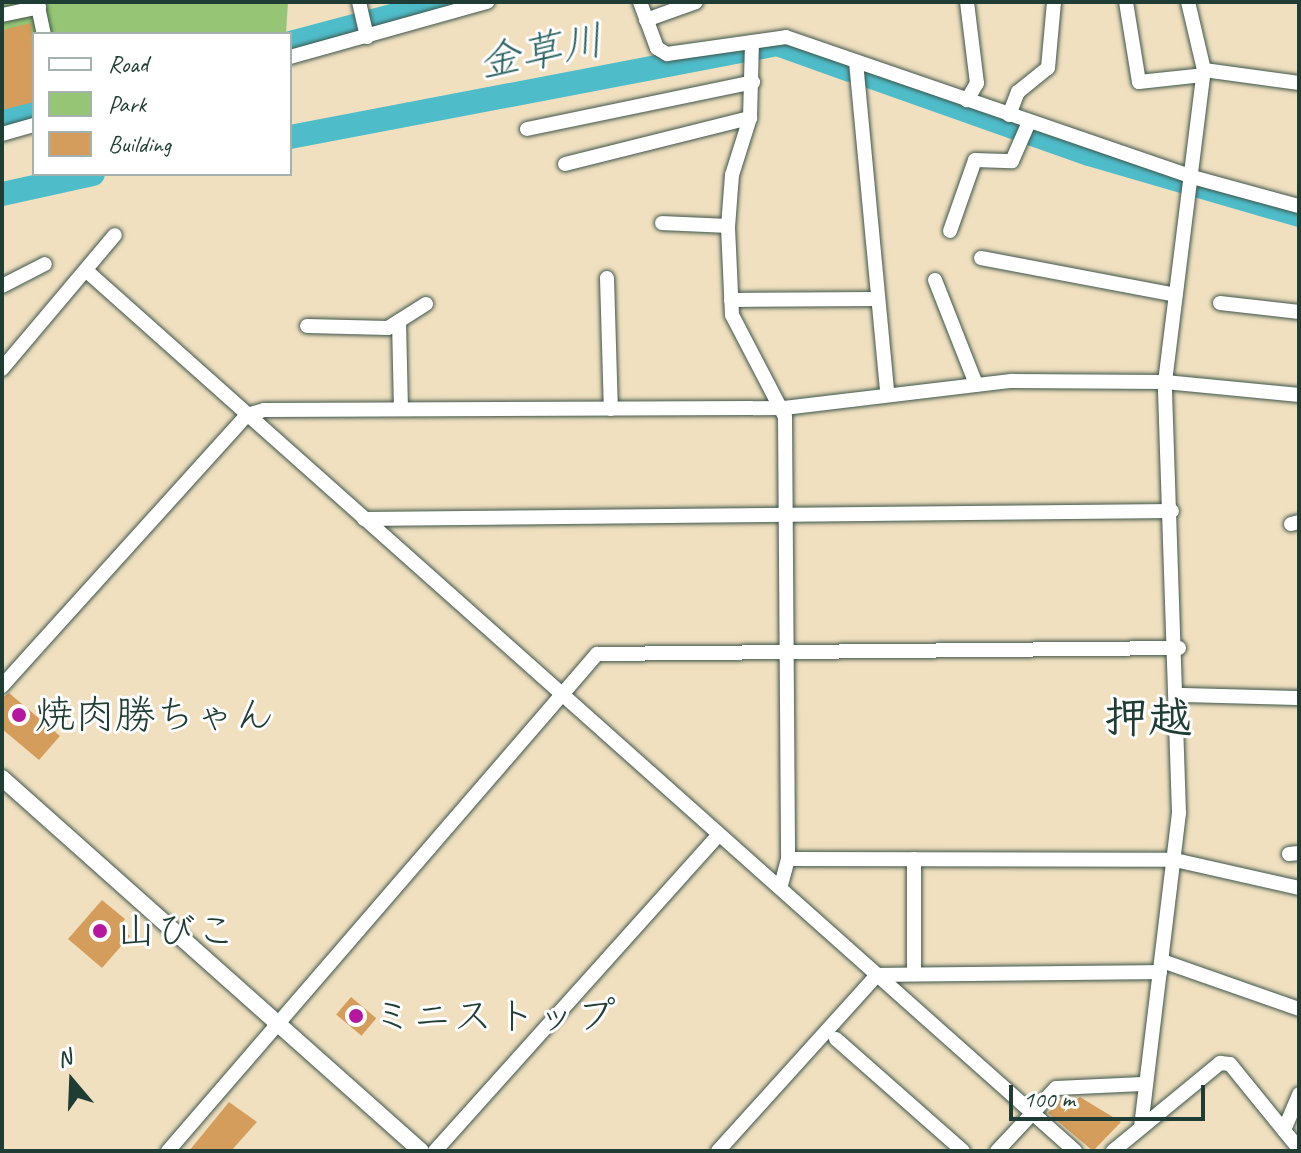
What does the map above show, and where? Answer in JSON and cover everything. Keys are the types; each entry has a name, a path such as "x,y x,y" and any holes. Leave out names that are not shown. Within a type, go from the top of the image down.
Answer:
{"main road":[{"path":"2,778 421,1151"}],"street":[{"path":"359,2 367,37"},
{"path":"292,56 487,2"},
{"path":"640,2 646,20 667,54 752,48 786,37 1009,115 1027,128 1299,206"},
{"path":"646,20 696,2"},
{"path":"967,2 977,83 967,100"},
{"path":"1009,115 1018,92 1048,68 1055,2"},
{"path":"1126,2 1139,82 1203,73 1299,83"},
{"path":"1141,1127 1143,1084 1175,860 1181,695 1165,382 1203,73 1188,2"},
{"path":"2,15 38,5 44,32"},
{"path":"752,48 750,118 732,175 728,226 731,300 746,346 784,408 788,859 780,888"},
{"path":"856,62 887,391"},
{"path":"527,129 753,82"},
{"path":"565,164 750,118"},
{"path":"2,134 32,126"},
{"path":"950,231 975,160 1012,161 1027,128"},
{"path":"662,223 728,226"},
{"path":"2,369 89,273 115,235"},
{"path":"981,258 1176,295"},
{"path":"2,286 45,264"},
{"path":"89,273 1075,1151"},
{"path":"607,278 611,409"},
{"path":"935,280 976,384"},
{"path":"731,300 878,299"},
{"path":"1220,303 1299,312"},
{"path":"307,326 388,328 426,304"},
{"path":"399,321 401,409"},
{"path":"2,686 247,415 401,409 784,408 887,391 976,384 1165,382 1299,395"},
{"path":"364,519 785,512 1172,511"},
{"path":"168,1151 597,654 611,649 1179,648"},
{"path":"1181,695 1299,698"},
{"path":"435,1151 719,835"},
{"path":"788,859 1175,860 1299,888"},
{"path":"914,859 914,972"},
{"path":"718,1151 877,975 1161,966 1299,1009"},
{"path":"836,1039 963,1151"},
{"path":"1113,1151 1220,1063 1230,1064 1299,1149"},
{"path":"997,1151 1056,1088 1073,1084 1143,1084"},
{"path":"1284,1130 1299,1094"}],"green space":[{"path":"2,2 288,2 286,32 32,32 32,106 2,114"}],"building":[{"path":"31,23 32,102 2,110 2,30"},
{"name":"焼肉勝ちゃん","path":"9,693 60,736 39,760 2,729 2,698"},
{"name":"山びこ","path":"102,900 125,919 119,927 130,936 102,968 68,939"},
{"name":"ミニストップ","path":"351,997 376,1018 361,1036 336,1015"},
{"path":"1080,1097 1121,1122 1093,1151 1048,1113 1062,1098 1072,1103"},
{"path":"229,1102 257,1122 231,1151 189,1151"}],"waterway":[{"path":"292,42 444,2"},
{"name":"金草川","path":"292,137 777,44 850,70"},
{"name":"金草川","path":"863,74 1089,154 1299,215"},
{"path":"2,121 32,113"},
{"name":"金草川","path":"2,194 84,176"}],"place":[{"name":"焼肉勝ちゃん","path":"19,715"},
{"name":"山びこ","path":"100,931"},
{"name":"ミニストップ","path":"356,1016"}],"district":[{"name":"押越","path":"1148,718"}]}
